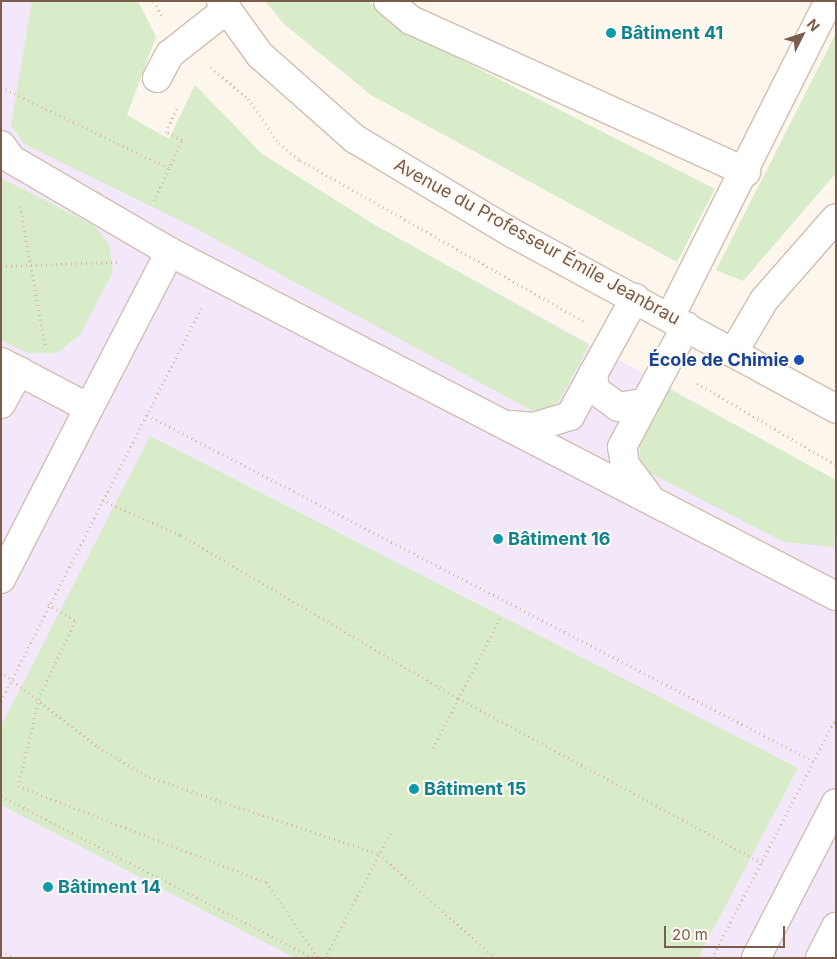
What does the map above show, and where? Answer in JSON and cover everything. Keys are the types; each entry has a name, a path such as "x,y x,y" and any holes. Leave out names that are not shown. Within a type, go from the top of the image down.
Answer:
{"street":[{"path":"388,1 411,20 746,172"},
{"path":"653,501 625,466 622,447 644,403 678,322 746,172 829,1"},
{"path":"157,78 177,64 223,6"},
{"name":"Avenue du Professeur Émile Jeanbrau","path":"223,6 293,88 355,139 514,234 635,298 836,409"},
{"path":"6,152 170,252 218,275 836,596"},
{"path":"733,353 764,300 836,218"},
{"path":"1,579 170,252"},
{"path":"507,425 534,426 570,416 635,298"},
{"path":"1,404 10,366 90,408"},
{"path":"593,373 595,390 612,404 628,409 644,403"},
{"path":"756,958 836,803"},
{"path":"820,958 836,928"}],"path":[{"path":"1,87 171,168"},
{"path":"1,266 30,267 116,264 139,232 171,168 182,140 166,132 177,110"},
{"path":"6,152 54,390"},
{"path":"1,701 48,604 218,275"},
{"path":"147,415 813,761"},
{"path":"102,500 181,535 458,698 760,862 797,878"},
{"path":"48,604 75,621 39,698 18,786 266,882 319,958"},
{"path":"433,748 501,616"},
{"path":"1,671 39,698 98,747 149,777 379,854 495,958"},
{"path":"712,958 836,718"},
{"path":"1,796 313,958"},
{"path":"325,958 392,830"},
{"path":"1,951 15,958"}],"shaded area":[{"path":"1,1 138,1 156,37 122,116 169,140 195,85 262,154 375,225 836,480 836,958 1,958"}],"green space":[{"path":"32,1 138,1 156,37 127,115 169,139 195,85 262,154 375,225 589,345 560,400 546,412 531,410 193,227 24,144 11,125"},
{"path":"265,1 368,1 414,36 715,189 677,262 371,95 284,24"},
{"path":"836,33 836,173 743,281 716,270"},
{"path":"1,178 93,225 109,244 113,272 80,335 57,353 27,353 1,340"},
{"path":"669,389 836,480 834,547 784,542 648,472 640,459 640,441"},
{"path":"150,436 798,768 698,958 295,958 1,805 1,726"}],"place":[{"name":"Bâtiment 41","path":"611,33"},
{"name":"École de Chimie","path":"799,360"},
{"name":"Bâtiment 16","path":"498,539"},
{"name":"Bâtiment 15","path":"414,789"},
{"name":"Bâtiment 14","path":"48,887"}]}
